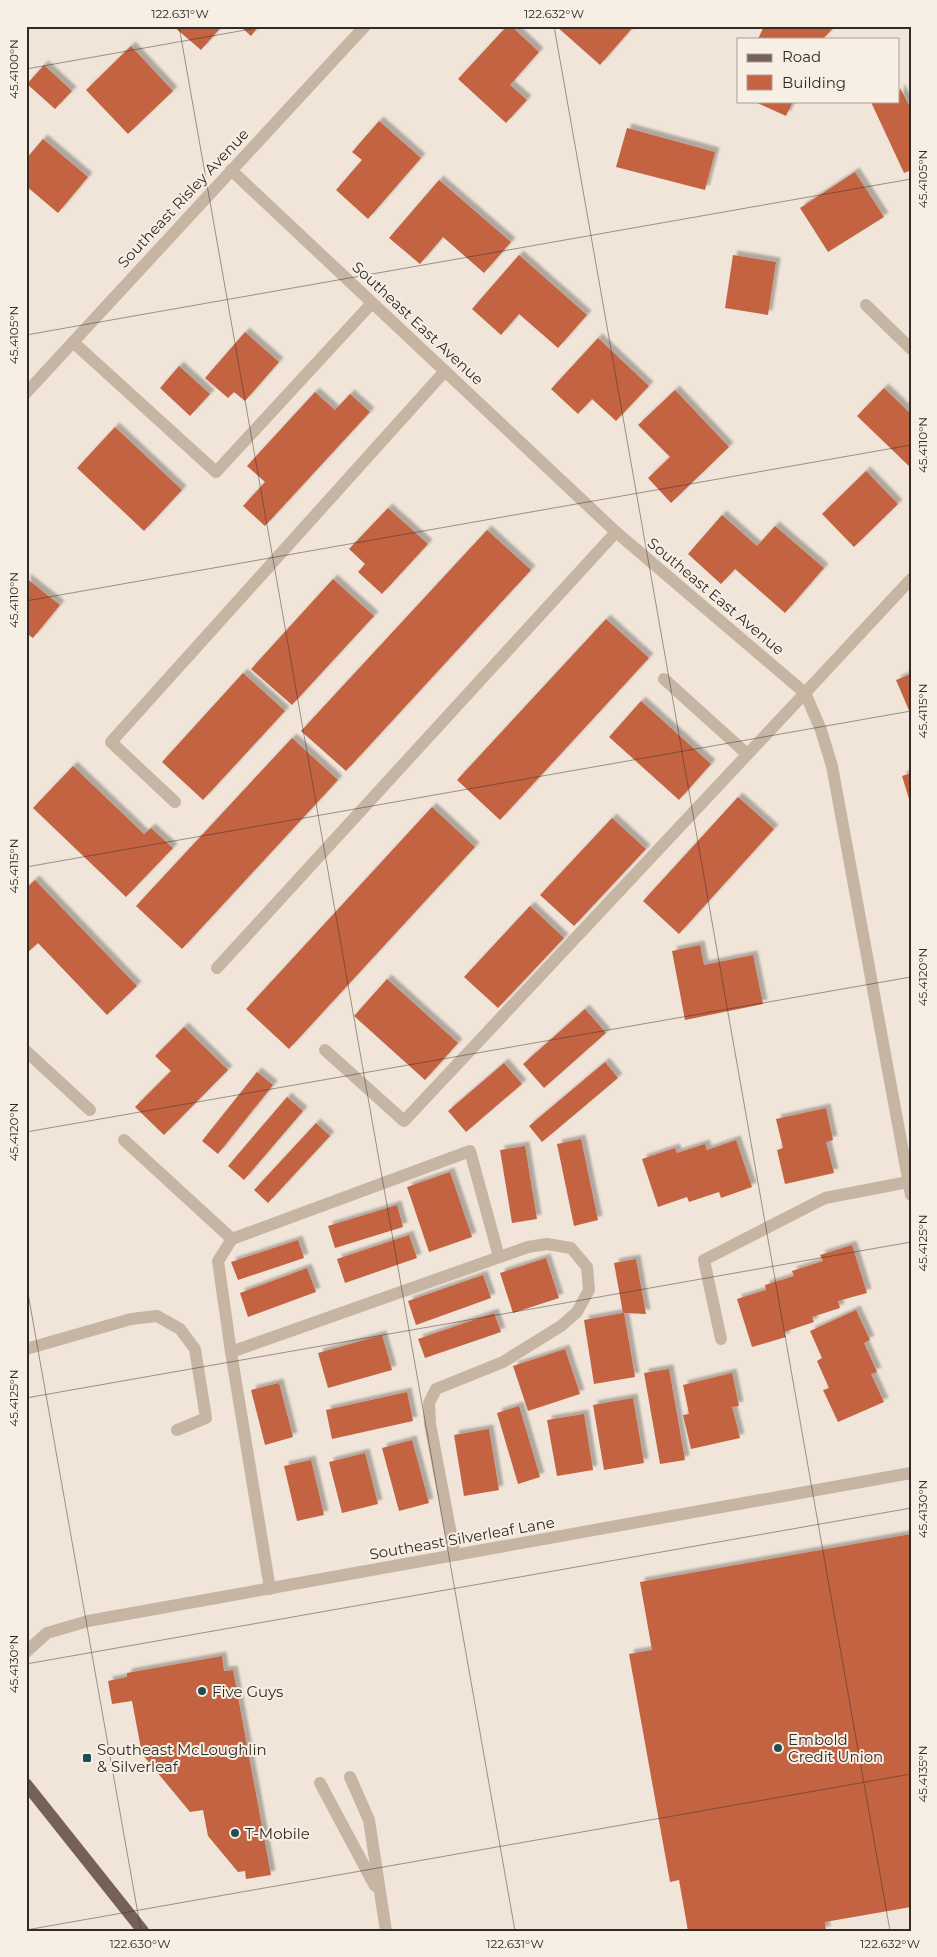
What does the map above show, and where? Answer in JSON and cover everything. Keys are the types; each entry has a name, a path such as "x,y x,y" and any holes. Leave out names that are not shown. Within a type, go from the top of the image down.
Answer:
{"main road":[{"path":"26,1784 143,1931"}],"street":[{"name":"Southeast Risley Avenue","path":"26,393 364,26"},
{"name":"Southeast East Avenue","path":"231,170 616,532 805,693 821,730 832,766 911,1195"},
{"path":"73,342 216,472 372,303"},
{"path":"866,305 911,349"},
{"path":"175,802 111,742 445,371"},
{"path":"217,968 616,532"},
{"path":"325,1050 404,1121 911,579"},
{"path":"664,679 748,754"},
{"path":"26,1051 90,1110"},
{"path":"124,1140 232,1239"},
{"path":"270,1590 218,1261 232,1239 470,1151 499,1257"},
{"path":"721,1339 704,1260 825,1198 908,1182"},
{"path":"231,1352 499,1257 538,1245 547,1244 571,1248 587,1267 589,1290 577,1312 537,1342 503,1362 436,1389 429,1404 430,1424 455,1555"},
{"path":"26,1349 131,1319 157,1316 180,1329 195,1349 206,1418 177,1430"},
{"name":"Southeast Silverleaf Lane","path":"26,1652 47,1633 70,1626 911,1473"},
{"path":"350,1777 369,1820 386,1931"},
{"path":"320,1783 379,1895"}],"building":[{"path":"173,26 222,26 201,50"},
{"path":"240,26 259,26 251,36"},
{"path":"507,26 511,26 539,52 510,85 527,100 506,123 458,79"},
{"path":"556,26 634,26 600,65"},
{"path":"764,26 835,26 824,38 758,38"},
{"path":"131,46 173,91 128,134 86,90"},
{"path":"44,65 72,91 55,109 27,84"},
{"path":"900,88 911,109 911,170 904,173 871,102 900,102"},
{"path":"755,102 793,102 786,116"},
{"path":"379,121 421,158 368,219 336,190 362,160 352,152"},
{"path":"627,128 715,152 705,190 616,167"},
{"path":"43,139 88,177 58,213 26,186 26,159"},
{"path":"855,172 884,217 828,252 800,208"},
{"path":"439,180 511,242 484,273 443,237 420,264 389,238"},
{"path":"519,255 587,315 558,348 519,314 501,335 472,309"},
{"path":"733,255 776,262 768,315 725,308"},
{"path":"245,332 279,362 245,401 234,392 228,398 205,378"},
{"path":"598,338 649,386 616,421 592,399 578,414 551,389"},
{"path":"179,366 210,394 190,416 160,388"},
{"path":"884,388 911,414 911,468 857,416"},
{"path":"675,390 729,447 671,503 648,478 670,457 638,425"},
{"path":"315,392 335,410 350,394 370,412 265,526 243,506 265,482 247,466"},
{"path":"115,427 182,490 144,531 77,468"},
{"path":"866,471 898,504 854,547 822,514"},
{"path":"388,508 428,544 382,594 358,572 365,564 349,549"},
{"path":"722,515 757,546 775,526 824,568 785,613 735,569 721,584 688,554"},
{"path":"487,530 531,570 346,771 301,731"},
{"path":"26,578 60,605 33,638 26,633"},
{"path":"333,579 374,616 292,705 251,669"},
{"path":"606,619 649,658 500,820 457,780"},
{"path":"243,673 285,711 203,800 162,762"},
{"path":"911,674 911,715 896,680"},
{"path":"641,701 711,764 679,800 609,737"},
{"path":"292,738 338,780 182,949 136,906"},
{"path":"73,766 144,834 151,828 173,848 126,897 33,808"},
{"path":"911,773 911,801 910,802 902,776"},
{"path":"738,797 774,829 679,934 643,901"},
{"path":"432,807 475,847 289,1049 246,1009"},
{"path":"612,818 646,849 574,926 540,895"},
{"path":"35,880 137,986 107,1015 38,943 26,954 26,888"},
{"path":"530,906 564,938 498,1008 464,977"},
{"path":"700,945 704,965 753,955 763,1004 685,1020 672,951"},
{"path":"387,979 458,1043 425,1080 354,1016"},
{"path":"585,1009 606,1033 544,1088 523,1064"},
{"path":"184,1027 228,1070 164,1135 135,1107 171,1071 155,1056"},
{"path":"605,1062 618,1078 542,1142 529,1126"},
{"path":"504,1063 522,1084 466,1132 448,1111"},
{"path":"257,1072 273,1085 218,1154 202,1141"},
{"path":"287,1097 303,1111 244,1180 228,1166"},
{"path":"826,1108 833,1140 826,1142 834,1173 785,1184 777,1150 783,1148 776,1119"},
{"path":"316,1123 330,1136 268,1203 254,1190"},
{"path":"581,1139 598,1220 574,1226 557,1144"},
{"path":"736,1140 752,1187 721,1198 719,1192 689,1202 687,1197 658,1207 642,1159 675,1148 677,1153 705,1144 707,1150"},
{"path":"525,1146 537,1219 512,1223 500,1150"},
{"path":"450,1172 472,1237 429,1252 407,1187"},
{"path":"397,1205 403,1227 335,1248 328,1226"},
{"path":"409,1235 417,1258 345,1283 337,1259"},
{"path":"298,1240 304,1258 238,1280 231,1262"},
{"path":"852,1245 867,1293 838,1301 840,1308 812,1317 814,1322 784,1332 786,1337 752,1347 737,1299 766,1290 765,1285 794,1276 792,1271 823,1261 820,1255"},
{"path":"546,1258 559,1298 513,1313 500,1273"},
{"path":"636,1259 646,1314 624,1313 635,1377 594,1384 584,1320 623,1313 614,1263"},
{"path":"307,1268 316,1292 248,1317 240,1293"},
{"path":"483,1275 491,1298 416,1325 408,1301"},
{"path":"856,1310 870,1340 864,1343 877,1372 871,1374 884,1402 838,1422 823,1390 829,1388 817,1361 822,1358 810,1331"},
{"path":"494,1313 501,1332 425,1358 418,1339"},
{"path":"382,1335 392,1370 328,1388 318,1353"},
{"path":"565,1349 580,1394 528,1411 513,1366"},
{"path":"669,1369 685,1460 660,1464 644,1373"},
{"path":"732,1373 739,1406 732,1407 740,1438 691,1449 683,1415 689,1414 683,1385"},
{"path":"279,1383 293,1437 265,1445 251,1390"},
{"path":"407,1392 413,1421 332,1439 326,1410"},
{"path":"633,1398 644,1463 604,1470 593,1405"},
{"path":"519,1406 540,1477 518,1484 497,1413"},
{"path":"584,1414 593,1470 557,1476 547,1420"},
{"path":"489,1429 499,1490 464,1496 454,1435"},
{"path":"412,1440 429,1503 399,1511 382,1448"},
{"path":"365,1453 378,1504 342,1513 329,1462"},
{"path":"311,1460 324,1515 297,1521 284,1466"},
{"path":"911,1534 911,1907 825,1922 826,1931 688,1931 679,1880 670,1882 629,1654 652,1650 640,1582"},
{"path":"222,1656 224,1671 233,1670 271,1875 246,1879 245,1871 238,1872 208,1836 203,1810 190,1812 142,1754 132,1701 112,1704 108,1681 127,1677 127,1673"}],"place":[{"name":"Five Guys","path":"202,1691"},
{"name":"Embold Credit Union","path":"778,1748"},
{"name":"Southeast McLoughlin & Silverleaf","path":"87,1758"},
{"name":"T-Mobile","path":"235,1833"}]}
